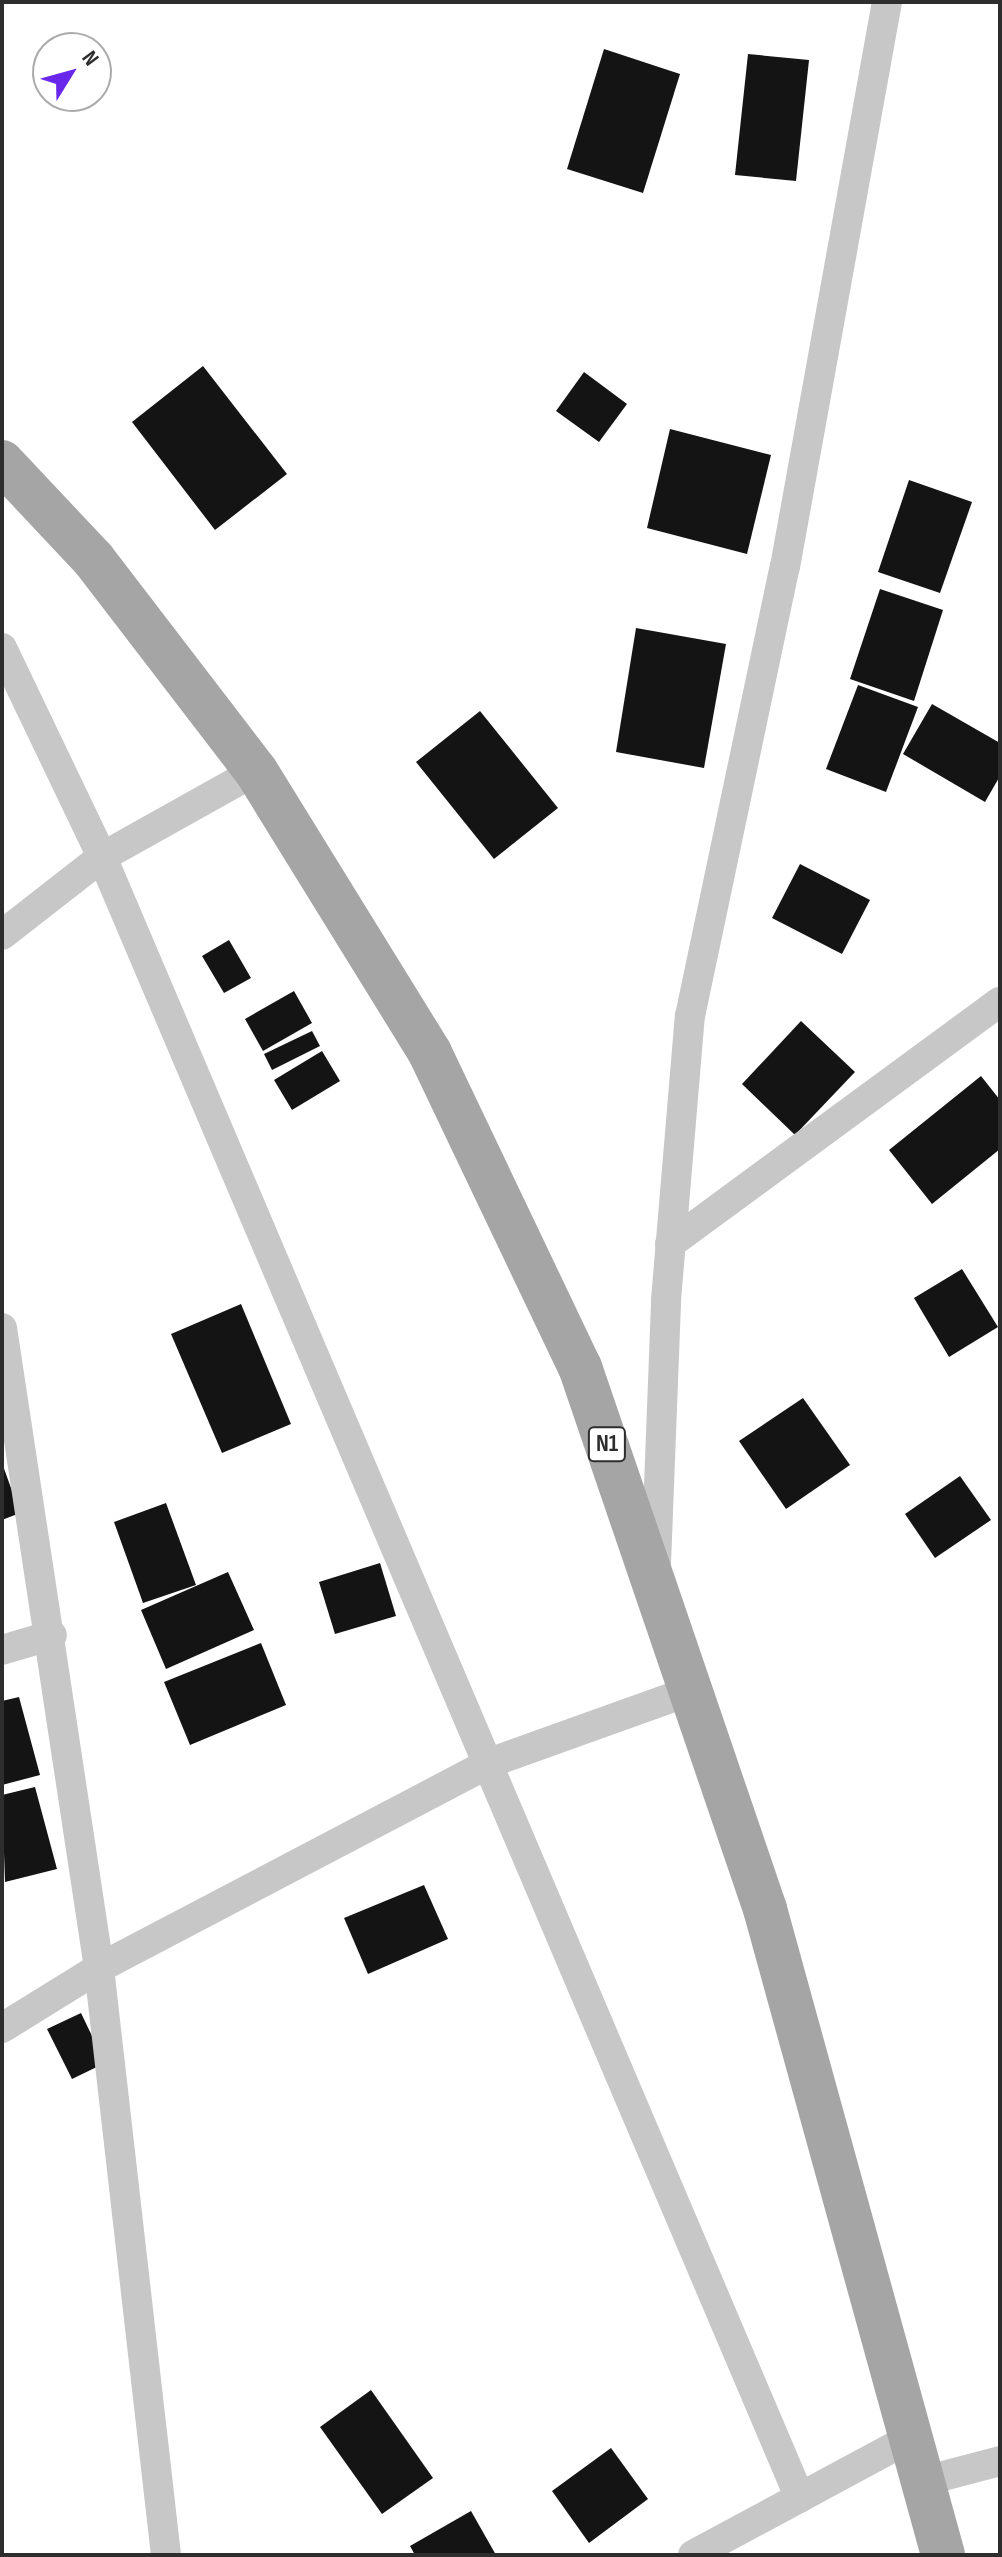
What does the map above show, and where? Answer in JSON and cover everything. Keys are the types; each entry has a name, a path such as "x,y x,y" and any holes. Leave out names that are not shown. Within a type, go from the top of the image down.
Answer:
{"main road":[{"name":"N1","path":"2,462 94,560 256,771 430,1053 580,1367 656,1577 687,1692 765,1909 943,2555"}],"street":[{"path":"656,1577 670,1244 690,1016 785,567 887,2"},
{"path":"2,648 102,857 492,1762 800,2498"},
{"path":"2,935 102,857 256,771"},
{"path":"670,1244 1000,1002"},
{"path":"2,1328 52,1635 99,1968 166,2555"},
{"path":"2,1650 52,1635"},
{"path":"2,2028 99,1968 492,1762 687,1692"},
{"path":"693,2555 910,2438"},
{"path":"924,2481 1000,2461"}],"building":[{"path":"604,49 680,74 643,193 567,169"},
{"path":"748,54 809,60 796,181 735,175"},
{"path":"203,366 287,474 215,530 132,422"},
{"path":"584,372 627,404 599,442 556,411"},
{"path":"670,429 771,455 747,554 647,528"},
{"path":"909,480 972,502 940,593 878,572"},
{"path":"880,589 943,610 914,701 850,679"},
{"path":"636,628 726,644 704,768 616,752"},
{"path":"858,685 918,707 886,792 826,769"},
{"path":"932,704 1000,743 1000,776 985,802 903,754"},
{"path":"480,711 558,808 494,859 416,762"},
{"path":"800,864 870,900 842,954 772,918"},
{"path":"229,940 251,978 224,993 202,956"},
{"path":"294,991 312,1023 263,1051 245,1019"},
{"path":"801,1021 855,1072 795,1135 742,1084"},
{"path":"312,1031 320,1046 272,1070 264,1054"},
{"path":"322,1051 340,1081 292,1110 274,1080"},
{"path":"981,1076 1000,1100 1000,1149 932,1204 889,1150"},
{"path":"962,1269 998,1327 949,1357 914,1298"},
{"path":"241,1304 291,1424 222,1453 171,1334"},
{"path":"803,1398 850,1465 786,1509 739,1441"},
{"path":"2,1463 20,1513 2,1520"},
{"path":"960,1476 991,1520 935,1558 905,1514"},
{"path":"166,1503 196,1585 143,1603 114,1522"},
{"path":"380,1563 396,1616 335,1634 319,1582"},
{"path":"228,1572 254,1630 166,1669 141,1610"},
{"path":"261,1643 286,1705 190,1745 164,1682"},
{"path":"19,1697 40,1775 2,1785 2,1701"},
{"path":"35,1787 57,1869 5,1882 2,1795"},
{"path":"424,1885 448,1939 368,1974 344,1918"},
{"path":"81,2013 105,2063 72,2079 47,2029"},
{"path":"371,2390 433,2478 382,2514 320,2427"},
{"path":"611,2448 648,2499 589,2543 552,2491"},
{"path":"471,2511 496,2555 415,2555 410,2546"}]}
